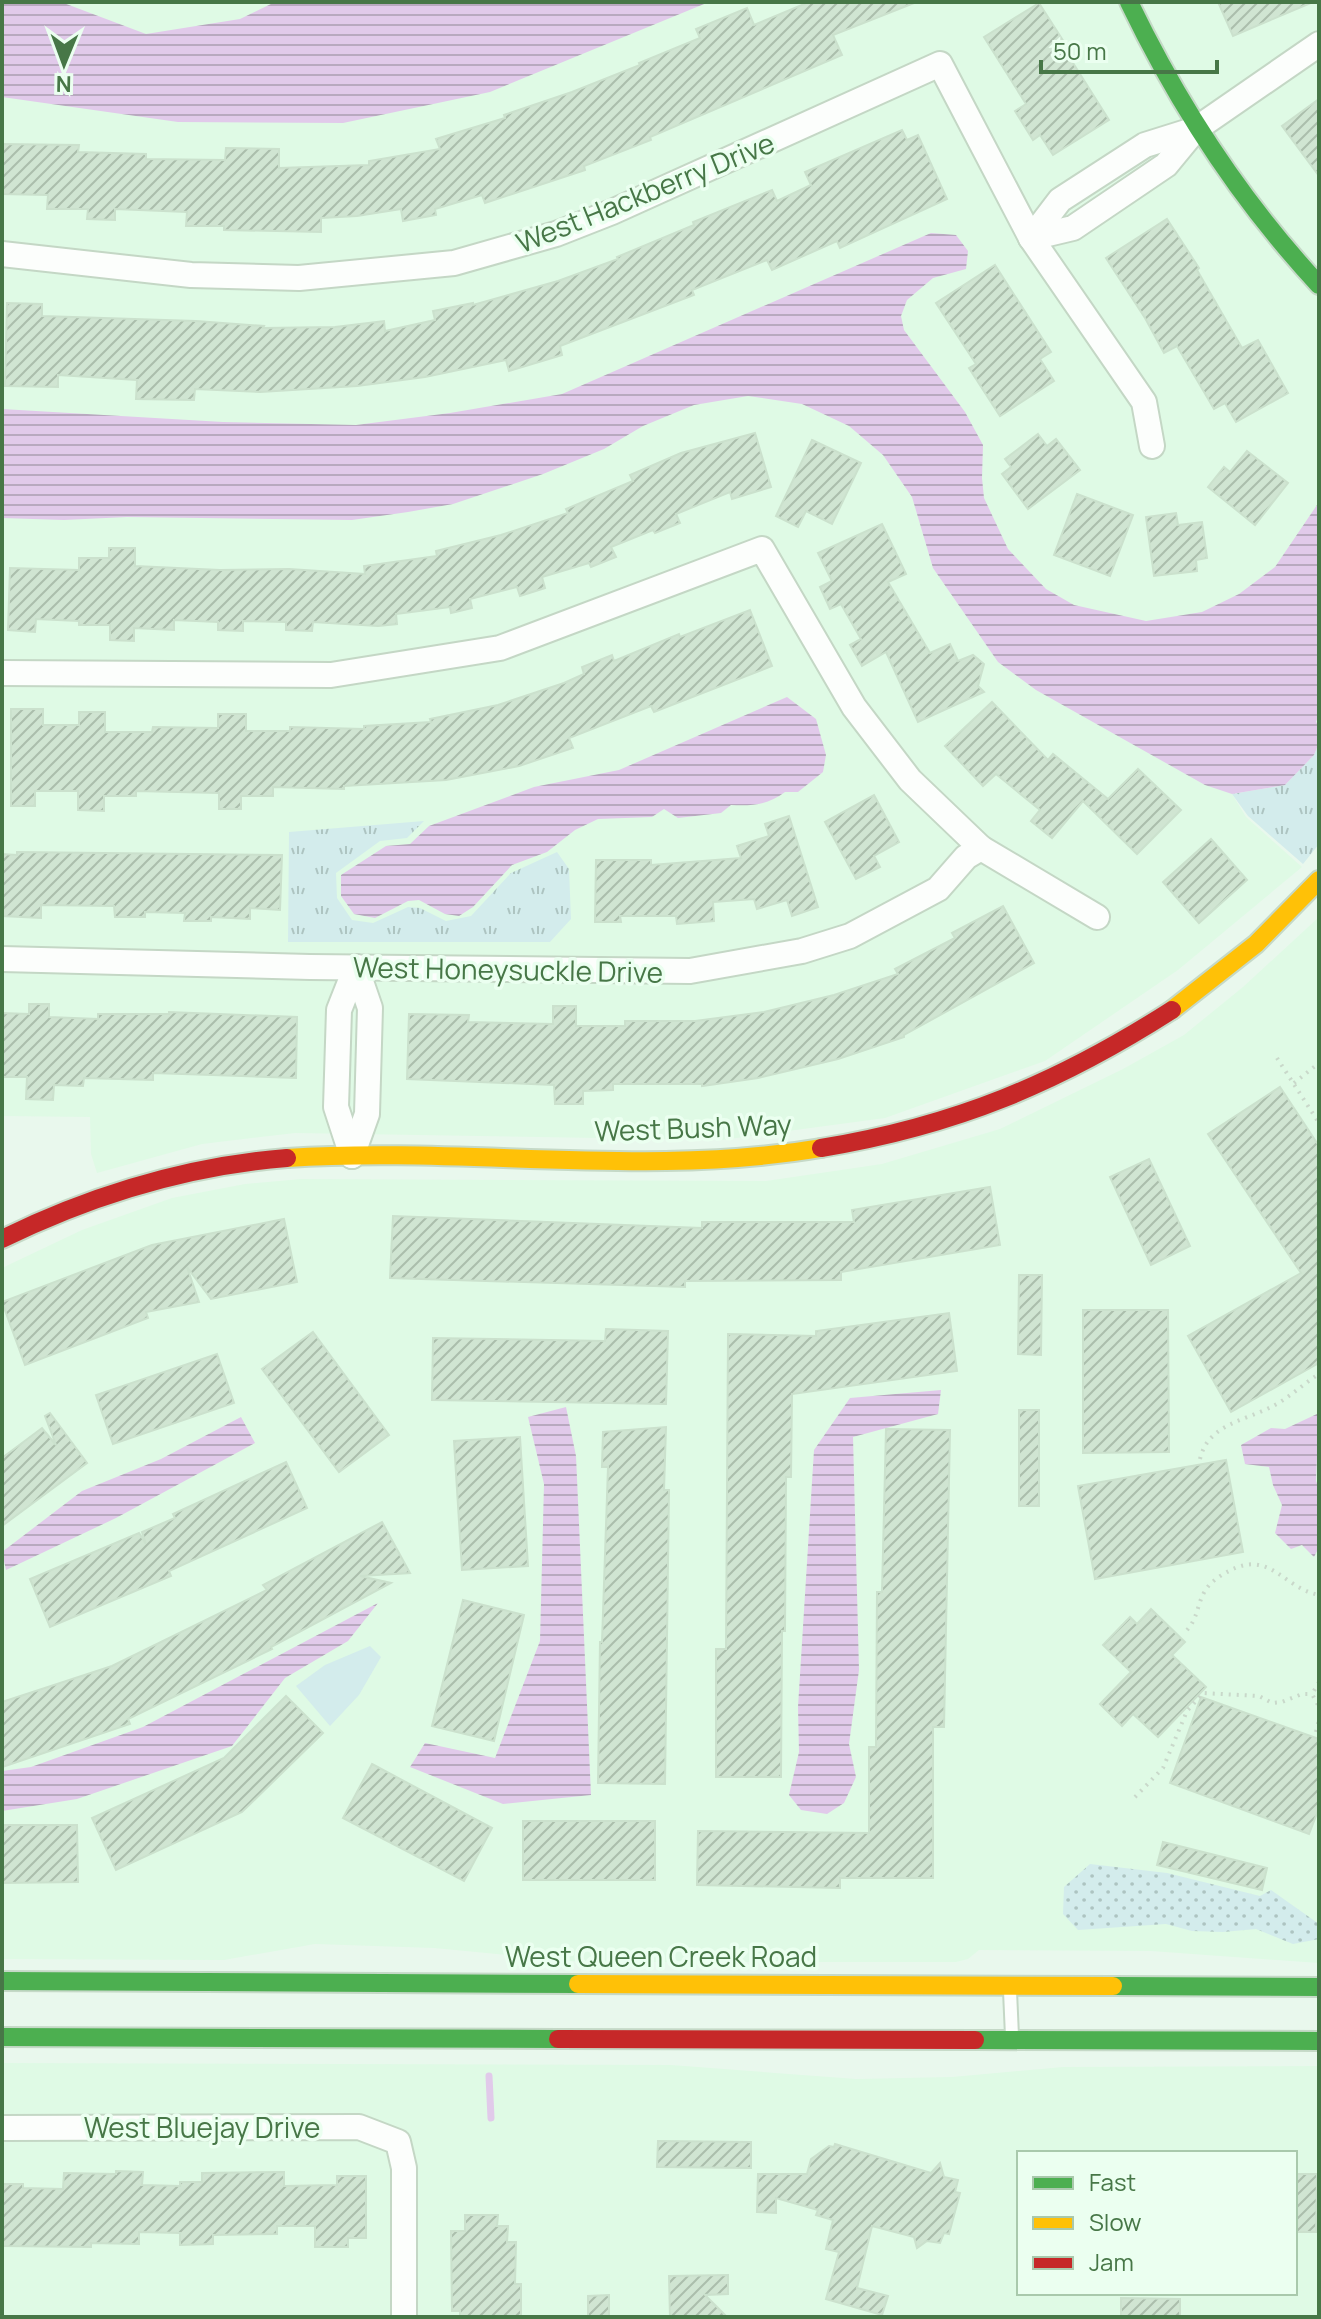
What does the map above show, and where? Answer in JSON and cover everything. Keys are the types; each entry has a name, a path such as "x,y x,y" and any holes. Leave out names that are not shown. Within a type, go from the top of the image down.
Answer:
{"main road":[{"path":"1129,2 1196,129 1262,221 1319,285"},
{"name":"West Bush Way","path":"2,1239 70,1207 121,1188 182,1173 263,1160 352,1156 699,1160 780,1155 860,1144 962,1117 1042,1085 1148,1028 1243,956 1319,880"},
{"name":"West Queen Creek Road","path":"2,1981 1319,1987"},
{"path":"2,2037 1319,2041"}],"street":[{"path":"1152,446 1144,402 1031,238 1073,228 1166,165 1196,129 1319,44"},
{"name":"West Hackberry Drive","path":"2,254 234,278 299,278 454,263 556,234 612,212 940,64 1031,238"},
{"path":"2,673 347,673 500,648 762,549 854,707 910,780 981,848 1097,917"},
{"name":"West Honeysuckle Drive","path":"2,959 690,971 802,951 850,936 938,889 966,857 981,848"},
{"path":"352,1156 336,1107 339,1010 356,967"},
{"name":"West Bluejay Drive","path":"2,2128 359,2127 398,2142 404,2168 404,2317"}],"lane":[{"path":"1010,1986 1012,2040"}],"path":[{"path":"1277,1058 1319,1123"},
{"path":"1294,1083 1319,1063"},
{"path":"1200,1459 1203,1447 1213,1435 1274,1406 1319,1374"},
{"path":"1187,1630 1195,1620 1205,1591 1214,1581 1240,1566 1264,1564 1308,1593 1319,1595"},
{"path":"1312,1694 1319,1682"},
{"path":"1135,1797 1163,1768 1187,1711 1203,1693 1259,1696 1272,1703 1312,1694"},
{"path":"1312,1694 1319,1707"},
{"path":"1316,1732 1319,1720"}],"shaded area":[{"path":"2,2 1319,2 1319,568 1220,693 1232,794 1246,817 1302,867 1178,970 1045,1061 885,1118 722,1140 295,1133 202,1144 97,1173 91,1154 90,1117 2,1116"},
{"path":"2,2 61,2 146,34 240,19 275,2 709,2 490,92 343,123 178,122 2,97"},
{"path":"931,233 956,235 968,251 966,269 933,278 907,300 901,316 904,330 965,412 983,445 984,498 1008,549 1046,589 1074,605 1146,621 1202,612 1239,594 1275,567 1319,502 1319,714 1316,722 1319,725 1319,743 1314,755 1285,785 1232,794 1205,785 1036,690 998,662 933,568 912,497 883,455 849,426 802,404 748,396 694,405 643,426 604,449 543,474 453,504 352,520 2,518 2,409 223,422 356,425 562,394"},
{"path":"787,697 816,719 826,755 823,772 798,792 785,792 760,804 731,805 721,813 678,818 664,809 652,817 598,819 575,830 547,852 512,865 473,907 459,916 445,914 419,900 408,901 375,918 354,914 341,896 341,875 386,846 410,844 429,826 534,787 619,770"},
{"path":"1319,917 1319,1963 1151,1951 979,1950 968,1959 956,1962 582,1962 434,1948 315,1944 224,1960 2,1959 2,1268 82,1230 172,1198 245,1184 301,1179 766,1181 882,1164 1000,1129 1123,1069 1184,1035 1243,987"},
{"path":"941,1390 938,1414 853,1437 859,1670 849,1744 856,1777 844,1803 827,1814 801,1810 789,1795 799,1752 798,1707 814,1450 850,1398"},
{"path":"566,1407 576,1456 591,1795 503,1804 410,1767 425,1743 495,1758 540,1641 544,1484 528,1417"},
{"path":"1319,1413 1316,1481 1319,1488 1319,1547 1314,1557 1302,1545 1291,1549 1275,1533 1282,1505 1269,1467 1245,1464 1241,1445 1271,1428 1285,1429"},
{"path":"241,1417 255,1443 116,1518 6,1570 2,1552 82,1491 161,1459"},
{"path":"378,1603 348,1641 285,1678 232,1746 77,1799 2,1811 2,1771 31,1767 143,1727"},
{"path":"2,2063 671,2065 856,2079 952,2077 1063,2067 1319,2066 1319,2317 2,2317"}],"green space":[{"path":"1319,743 1319,844 1303,864 1248,816 1232,794 1285,785 1314,755"},
{"path":"424,821 407,838 380,841 336,873 337,898 352,920 373,923 408,907 420,908 446,921 471,916 511,873 557,852 569,869 571,919 550,942 288,942 289,832"},
{"path":"370,1646 381,1657 359,1695 330,1726 296,1686 325,1665"},
{"path":"1090,1864 1167,1873 1260,1896 1271,1890 1319,1924 1319,1939 1293,1944 1256,1929 1192,1931 1166,1924 1078,1930 1063,1914 1064,1887"}],"building":[{"path":"809,2 914,3 833,35 842,55 650,137 651,140 584,166 585,170 485,203 482,195 435,209 436,215 403,221 401,209 321,218 321,232 224,230 224,226 186,226 187,212 115,209 115,220 87,219 88,209 47,209 48,195 2,194 2,144 79,145 78,152 146,154 146,159 225,160 226,148 279,149 279,168 369,165 369,161 440,149 436,139 505,118 504,115 640,65 700,38 696,29 747,8 754,25"},
{"path":"1218,2 1313,2 1233,36"},
{"path":"1039,3 1109,120 1053,155 1040,135 1033,140 1015,111 1026,104 984,37"},
{"path":"1319,99 1319,176 1282,126"},
{"path":"902,130 907,140 918,135 947,199 840,248 837,241 772,270 767,260 692,290 694,295 560,346 562,355 509,371 506,360 425,377 357,386 260,392 195,389 194,400 136,399 137,380 58,375 58,387 5,386 7,303 42,304 42,316 196,321 263,328 335,327 384,321 385,331 435,320 433,311 473,305 558,281 618,259 694,225 693,222 772,190 777,201 811,185 805,172"},
{"path":"1167,219 1199,268 1197,270 1242,348 1258,340 1288,393 1236,422 1225,403 1214,409 1177,346 1164,353 1106,258"},
{"path":"995,265 1051,352 1040,359 1054,381 1000,416 969,368 976,364 936,303"},
{"path":"755,433 771,487 732,499 730,492 676,514 680,523 611,547 616,557 591,567 589,563 542,577 545,588 520,596 517,587 470,599 472,608 451,613 450,607 396,614 397,624 378,626 313,622 312,631 286,630 286,622 243,621 243,631 218,630 218,622 174,620 174,630 134,628 134,641 110,640 110,625 79,625 79,621 36,619 35,632 8,630 10,568 79,570 79,558 109,558 109,548 135,548 135,566 365,574 364,566 437,556 436,551 501,535 568,513 566,509 633,481 630,475 681,453"},
{"path":"1038,434 1047,446 1056,439 1080,470 1028,509 1002,474 1011,467 1005,459"},
{"path":"812,440 861,463 832,524 806,511 798,527 776,516"},
{"path":"1247,451 1288,483 1255,525 1208,487 1224,467 1230,472"},
{"path":"1077,494 1133,515 1110,576 1054,555"},
{"path":"1176,513 1178,525 1202,522 1207,558 1196,560 1197,571 1154,576 1146,517"},
{"path":"882,524 906,574 888,582 930,653 950,644 958,661 973,655 984,664 978,686 984,692 918,722 886,652 862,666 850,645 861,639 841,604 830,609 820,587 832,581 818,553"},
{"path":"750,610 772,666 654,712 651,706 569,738 573,748 519,766 446,780 344,786 344,789 273,787 273,796 241,796 241,809 219,809 219,793 136,791 136,796 104,796 104,811 78,810 78,791 35,791 35,806 11,806 11,709 43,709 43,725 79,725 79,712 105,712 105,732 152,732 153,727 218,728 218,714 246,714 246,731 290,731 290,727 364,729 364,726 431,722 430,719 498,705 564,683 584,674 582,667 612,655 614,661 679,634 680,637"},
{"path":"992,702 1048,760 1053,754 1108,799 1138,769 1181,810 1137,854 1083,801 1052,838 1031,821 1040,810 996,774 983,786 945,746"},
{"path":"874,795 899,842 874,856 880,867 856,879 825,822"},
{"path":"789,816 818,907 792,916 787,900 757,909 754,899 713,902 714,921 677,924 676,916 620,916 621,922 595,922 596,860 651,860 651,865 741,858 737,846 769,836 765,824"},
{"path":"1211,839 1247,880 1199,923 1163,882"},
{"path":"17,852 282,855 280,910 250,908 250,919 211,917 211,921 184,921 185,913 145,912 145,917 115,917 114,906 41,905 41,918 2,916 2,854 17,855"},
{"path":"1003,906 1034,963 904,1037 838,1059 758,1078 702,1086 613,1084 613,1090 583,1091 583,1104 555,1104 554,1085 407,1079 409,1014 469,1015 468,1022 553,1024 553,1006 576,1006 576,1026 625,1026 625,1021 695,1021 764,1012 834,995 898,974 895,969 955,938 952,933"},
{"path":"29,1004 49,1004 49,1017 98,1019 98,1014 169,1012 297,1017 296,1078 153,1073 153,1080 84,1078 83,1086 54,1085 53,1100 26,1099 27,1077 2,1077 2,1013 29,1014"},
{"path":"1280,1087 1319,1146 1319,1363 1231,1412 1188,1336 1301,1273 1208,1134"},
{"path":"1149,1159 1190,1246 1151,1265 1110,1177"},
{"path":"990,1187 1000,1245 841,1272 841,1280 685,1281 685,1287 390,1278 393,1216 702,1228 702,1222 854,1222 852,1210"},
{"path":"284,1219 297,1282 211,1299 187,1267 199,1302 146,1312 148,1318 25,1365 2,1302 152,1245"},
{"path":"1019,1275 1042,1275 1041,1355 1018,1354"},
{"path":"1083,1310 1168,1310 1169,1452 1083,1453"},
{"path":"949,1313 957,1371 792,1394 791,1477 786,1477 781,1777 716,1777 716,1649 726,1649 728,1334 816,1336 816,1331"},
{"path":"606,1329 668,1331 666,1404 432,1400 433,1338 605,1341"},
{"path":"313,1332 389,1435 339,1472 262,1369"},
{"path":"217,1354 234,1403 113,1444 96,1395"},
{"path":"1019,1410 1039,1410 1039,1506 1019,1506"},
{"path":"50,1413 87,1463 2,1526 2,1458 42,1428 56,1445 45,1416"},
{"path":"666,1427 664,1490 669,1490 665,1784 598,1783 600,1642 608,1467 602,1467 603,1432"},
{"path":"886,1429 950,1430 944,1727 933,1727 933,1878 840,1878 840,1888 697,1885 698,1831 869,1833 869,1747 876,1747 877,1592 882,1592"},
{"path":"520,1437 528,1566 462,1570 454,1441"},
{"path":"1226,1460 1243,1552 1095,1579 1078,1486"},
{"path":"286,1462 307,1508 169,1571 171,1576 50,1627 30,1579 139,1533 146,1544 142,1532 175,1518 173,1514"},
{"path":"382,1522 410,1573 360,1576 391,1583 272,1649 128,1719 130,1724 2,1767 2,1702 112,1666 267,1590 263,1585"},
{"path":"463,1600 524,1615 494,1741 432,1726"},
{"path":"1151,1609 1185,1642 1172,1655 1206,1687 1158,1737 1133,1714 1122,1726 1100,1704 1131,1672 1103,1645 1130,1617 1137,1624"},
{"path":"286,1696 323,1733 242,1812 116,1870 92,1818 224,1758"},
{"path":"1201,1697 1319,1739 1319,1808 1309,1834 1170,1783"},
{"path":"372,1764 492,1828 464,1881 343,1818"},
{"path":"523,1821 655,1821 655,1880 523,1880"},
{"path":"2,1825 77,1825 78,1882 2,1883"},
{"path":"1163,1842 1267,1868 1262,1890 1157,1865"},
{"path":"658,2141 751,2142 751,2168 657,2167"},
{"path":"835,2144 931,2173 940,2163 944,2177 958,2180 955,2192 960,2193 949,2234 944,2233 940,2243 927,2241 917,2248 914,2237 872,2226 857,2288 888,2296 882,2315 826,2299 839,2252 826,2249 833,2220 816,2215 818,2210 776,2198 776,2213 757,2212 758,2174 807,2174 811,2159"},
{"path":"116,2171 143,2172 142,2185 180,2186 180,2182 202,2182 202,2173 284,2172 284,2186 337,2185 337,2176 366,2176 366,2238 348,2238 348,2247 315,2247 315,2226 277,2226 277,2234 213,2235 213,2244 180,2245 180,2233 139,2232 139,2244 3,2246 2,2184 63,2189 64,2173 116,2174"},
{"path":"1297,2174 1317,2174 1316,2232 1297,2232"},
{"path":"465,2215 498,2215 497,2226 508,2226 507,2242 516,2242 515,2284 521,2284 521,2317 460,2317 460,2311 452,2311 451,2231 465,2231"},
{"path":"728,2275 728,2294 705,2295 727,2317 670,2317 669,2276"},
{"path":"609,2295 609,2317 588,2317 588,2296"},
{"path":"1121,2298 1180,2299 1180,2317 1121,2317"}],"waterway":[{"path":"489,2076 491,2118"}],"traffic: fast":[{"path":"1129,2 1148,41 1213,151 1263,220 1319,285"},
{"path":"2,1981 578,1984"},
{"path":"1113,1986 1319,1987"},
{"path":"2,2037 558,2039"},
{"path":"975,2040 1319,2041"}],"traffic: slow":[{"path":"1172,1010 1256,944 1319,880"},
{"path":"287,1158 354,1155 688,1161 755,1157 821,1148"},
{"path":"578,1984 1113,1986"}],"traffic: jam":[{"path":"821,1148 916,1127 1004,1098 1088,1059 1172,1010"},
{"path":"2,1239 70,1209 141,1185 213,1168 287,1158"},
{"path":"558,2039 975,2040"}]}
